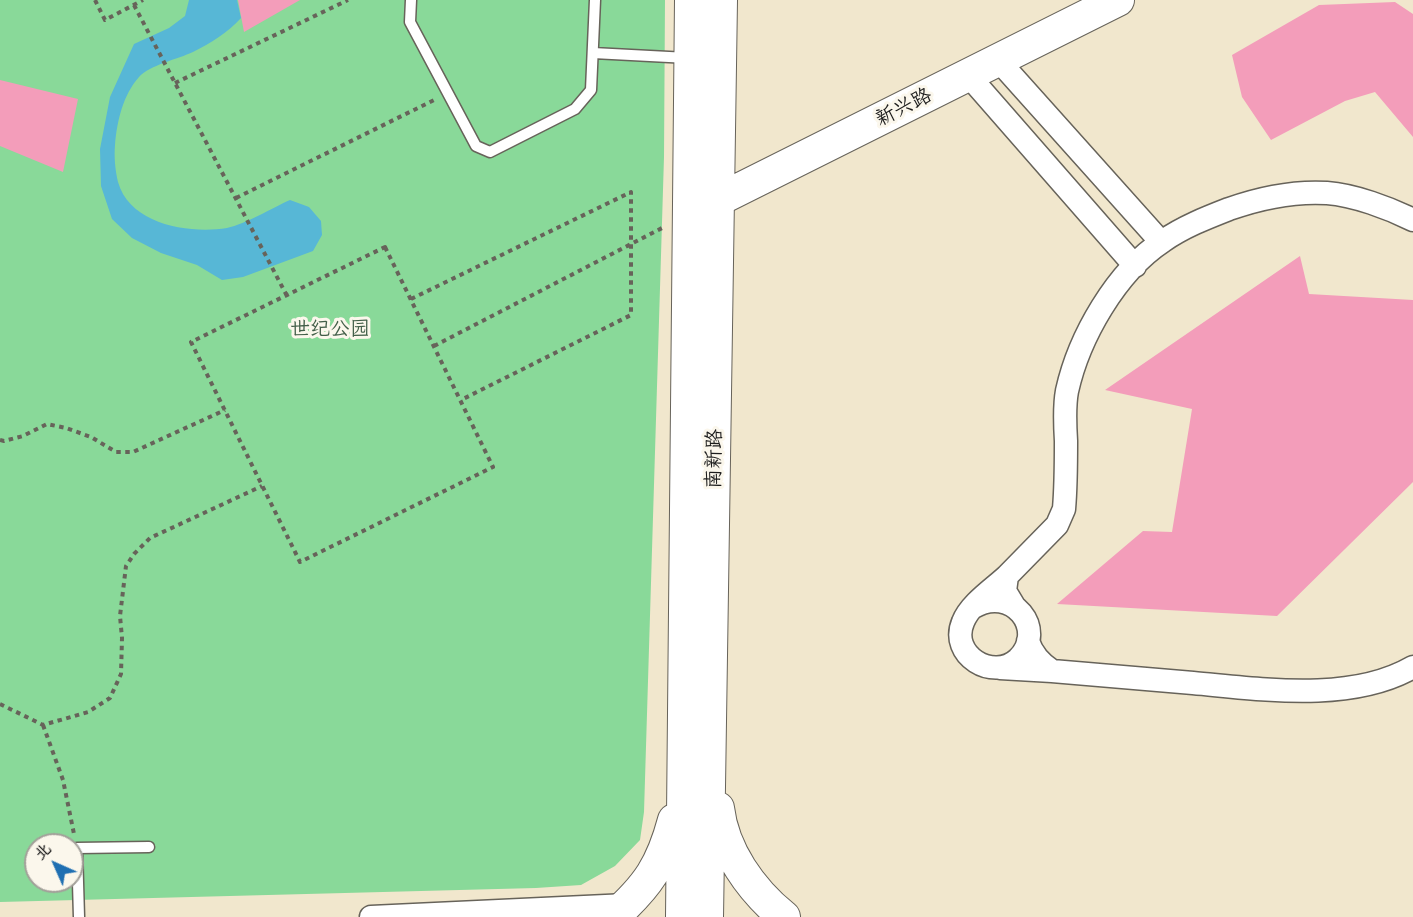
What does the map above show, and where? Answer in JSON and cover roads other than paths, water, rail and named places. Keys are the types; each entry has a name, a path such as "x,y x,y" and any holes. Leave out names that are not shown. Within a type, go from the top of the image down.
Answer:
{"street":[{"name":"南新路","path":"691,0 689,214 697,736 707,917"},
{"name":"南新路","path":"682,917 697,736 719,200 721,0"},
{"name":"新兴路","path":"689,214 1118,0"},
{"path":"998,60 1161,242"},
{"path":"968,75 1135,266"},
{"path":"1413,220 1388,208 1328,193 1301,193 1243,204 1184,228 1161,242 1135,266 1102,306 1086,336 1067,392 1064,509 1058,525 972,608 962,625 960,635 962,645 974,661 992,668 1264,689 1334,690 1397,676 1413,667"},
{"path":"1007,576 1005,591 1014,606"},
{"path":"972,608 982,602 993,600 1004,601 1014,606 1022,613 1026,622 1031,650 1052,671"},
{"path":"992,668 1011,664 1025,650 1028,640"},
{"path":"371,917 620,911 653,875 667,847 697,736"},
{"path":"697,736 731,852 744,876 769,905 784,917"}],"lane":[{"path":"411,0 410,22 476,146 490,152 575,109 591,90 595,0"},
{"path":"593,52 691,58"},
{"path":"79,917 76,848 149,846"}],"water":[{"path":"189,0 237,0 241,18 212,41 193,52 150,69 133,84 125,100 117,127 115,168 125,197 135,208 148,217 179,227 212,230 227,228 290,200 309,207 321,221 322,235 313,251 243,277 222,280 197,265 161,253 132,238 112,219 101,186 100,149 110,97 134,44 169,28 185,16"}],"park label":[{"name":"世纪公园","path":"330,330"}]}
